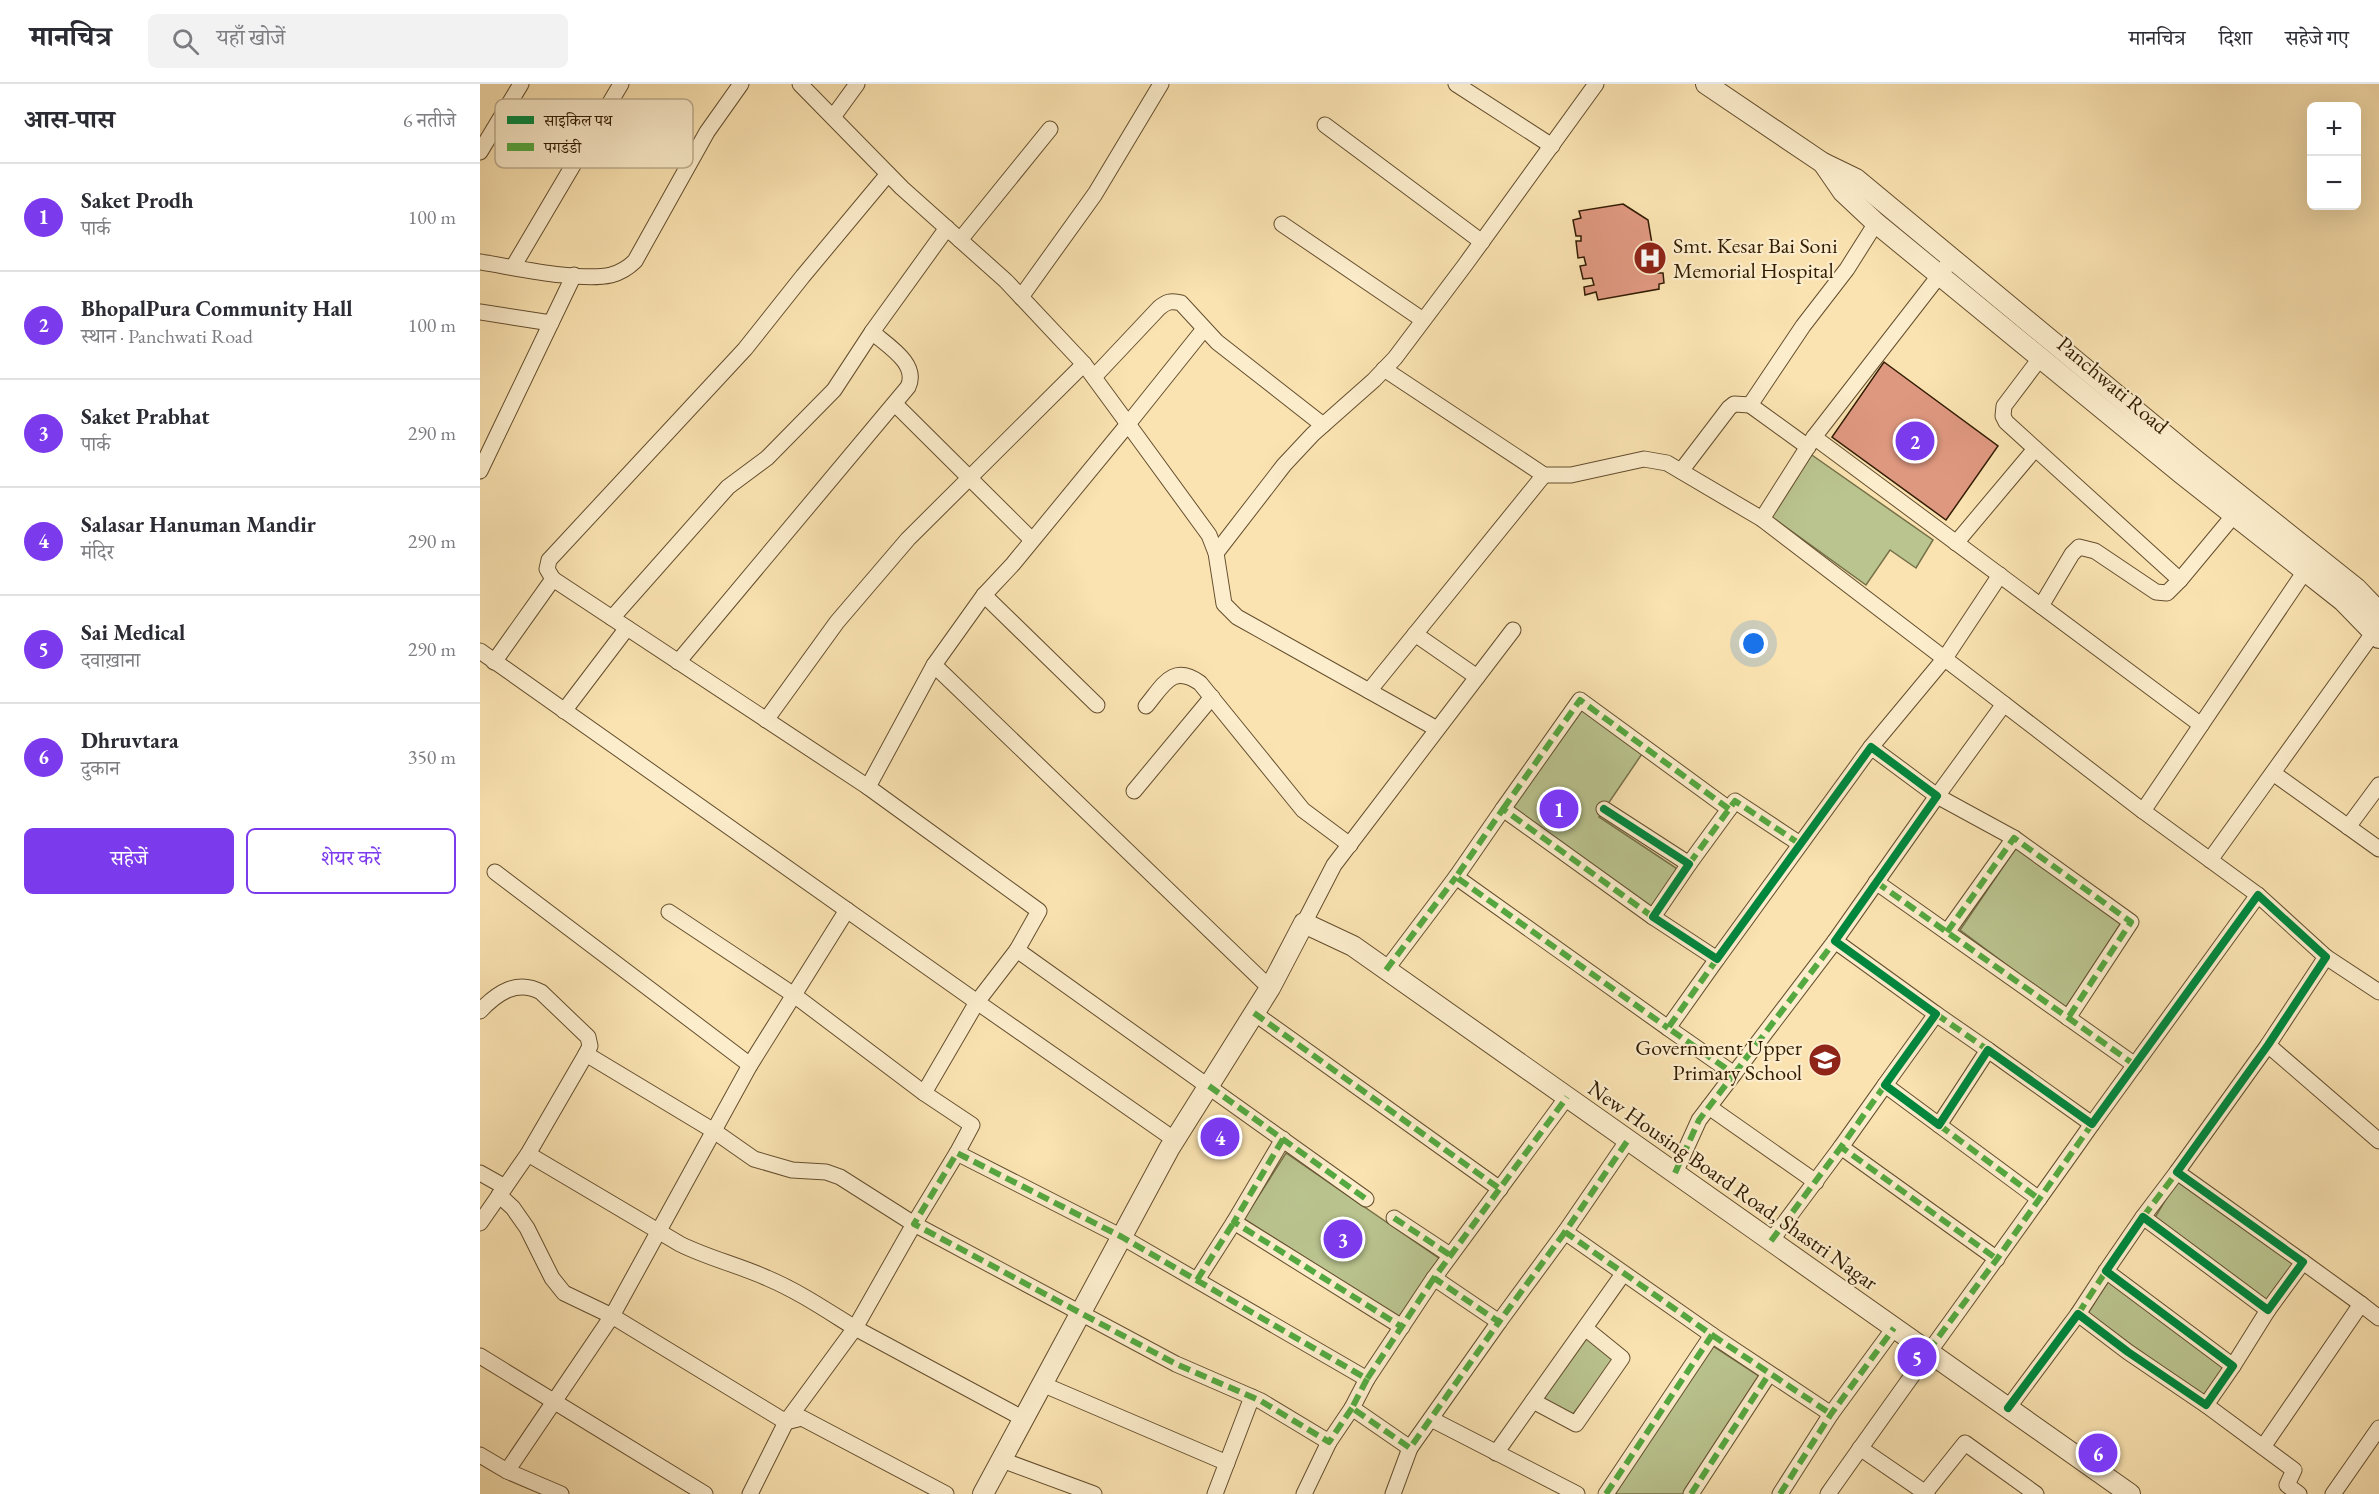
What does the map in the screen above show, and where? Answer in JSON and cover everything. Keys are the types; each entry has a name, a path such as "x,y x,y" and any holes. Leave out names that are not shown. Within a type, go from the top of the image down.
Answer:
{"street":[{"path":"512,99 521,84"},
{"path":"612,99 621,84"},
{"path":"693,157 707,132 741,84"},
{"path":"800,84 888,174 1022,297 1084,364 1209,535 1216,553 1224,604 1237,617 1437,729"},
{"path":"833,117 857,84"},
{"path":"1022,297 1095,194 1161,84"},
{"path":"1456,84 1552,146"},
{"path":"1216,553 1284,465 1323,425 1384,369 1482,242 1596,84"},
{"name":"Panchwati Road","path":"1706,84 1823,163 1857,179 2041,357 2234,515 2311,564 2356,588 2379,612"},
{"path":"1325,125 1482,242"},
{"path":"480,152 495,127"},
{"path":"960,240 1050,129"},
{"name":"Panchwati Road","path":"1823,163 1843,192 1876,223 1946,267 2186,452 2311,564 2343,601 2377,631"},
{"path":"513,267 571,168"},
{"path":"480,262 574,275 609,275 624,271 635,261 687,168"},
{"path":"888,174 745,350 549,560 548,569 553,579 868,787 1039,910 1017,950 977,1002 924,1093"},
{"path":"1750,405 1803,327 1847,269 1876,223"},
{"path":"1282,224 1423,320"},
{"path":"612,618 729,488 782,444 834,390 872,332 947,228"},
{"path":"1762,519 1811,442 1946,267"},
{"path":"480,471 574,275"},
{"path":"1094,377 1165,303 1173,301 1181,303 1217,342 1323,425"},
{"path":"480,312 551,323"},
{"path":"868,787 934,665 984,595 1032,540 1204,330"},
{"path":"678,662 908,387 911,372 909,366 872,332"},
{"path":"2041,357 2007,401 2002,411 2006,422 2180,580"},
{"path":"766,720 837,622 908,539 1084,364"},
{"path":"1384,369 1544,475 1571,475 1644,459 1657,459 1762,519 2143,811 2258,895 2326,957 2379,992"},
{"path":"895,404 1032,540"},
{"path":"1681,471 1729,408 1734,404 1750,405 1811,442 1956,543 2201,725"},
{"path":"1956,543 2035,449"},
{"path":"1369,691 1544,475"},
{"path":"2041,606 2072,554 2079,547 2095,551 2157,592 2167,593 2234,515"},
{"path":"2143,811 2311,564"},
{"path":"1668,1028 1870,747 1945,658 2000,575"},
{"path":"494,662 553,579"},
{"path":"984,595 1097,705"},
{"path":"564,711 627,628"},
{"path":"983,1494 1175,1140 1270,988 1334,865 1513,630"},
{"path":"2210,860 2377,631"},
{"path":"1415,634 1477,677"},
{"path":"480,651 1175,1140"},
{"path":"934,665 1270,988"},
{"path":"1146,706 1169,678 1178,674 1191,676 1212,697 1303,810 1350,845"},
{"path":"1134,791 1212,697"},
{"path":"1386,970 1456,877 1580,700 1729,808"},
{"path":"1674,1173 1699,1120 1835,942 2004,704"},
{"path":"1870,747 1937,796 2014,838 2131,922 2068,1018"},
{"path":"2273,773 2379,849"},
{"path":"2348,827 2379,785"},
{"path":"1653,917 1735,801 1800,844"},
{"path":"1503,809 1653,917 1717,959"},
{"path":"1604,809 1689,864"},
{"path":"1947,932 2014,838"},
{"path":"495,872 750,1065"},
{"path":"1456,877 1734,1074"},
{"path":"1876,882 2135,1065"},
{"path":"1828,1494 1928,1351 1997,1259 2258,895"},
{"path":"507,1471 612,1316 750,1065 848,910"},
{"path":"669,912 794,995 924,1093 972,1125 855,1328 786,1422 752,1490 767,1494"},
{"name":"New Housing Board Road, Shastri Nagar","path":"1305,923 1353,946 1928,1351 2118,1491"},
{"path":"1835,942 2092,1124"},
{"path":"1017,950 1366,1199"},
{"path":"2008,1408 2078,1314 2143,1217 2268,1045 2326,957"},
{"path":"480,1011 492,999 518,986 535,989 542,992 588,1037 590,1046 528,1154 480,1223"},
{"path":"1254,1012 1500,1189"},
{"path":"1771,1241 1842,1148 1936,1014"},
{"path":"2268,1045 2379,1141"},
{"path":"1939,1125 1989,1050"},
{"path":"586,1054 714,1131 754,1159 792,1170 825,1172 840,1177 914,1224 1176,1364 1252,1397 1329,1442"},
{"path":"1885,1085 2039,1199"},
{"path":"1304,1494 1329,1442 1352,1408 1367,1379 1434,1278 1567,1097"},
{"path":"1709,1107 1816,1182"},
{"path":"1197,1280 1283,1139"},
{"path":"1393,1494 1410,1448 1628,1140"},
{"path":"1842,1148 1997,1259"},
{"path":"957,1153 1122,1237 1367,1379"},
{"path":"528,1154 706,1257 764,1276 795,1290 855,1328 1024,1419"},
{"path":"2176,1172 2379,1318"},
{"path":"480,1173 502,1191 527,1228 552,1278 564,1293 612,1316 786,1422 802,1418 946,1494"},
{"path":"2143,1217 2268,1310"},
{"path":"1394,1218 1450,1256"},
{"path":"1234,1222 1402,1327"},
{"path":"1565,1232 1768,1374 1831,1414"},
{"path":"2206,1405 2302,1262"},
{"path":"2106,1271 2233,1366"},
{"path":"1497,1453 1623,1274"},
{"path":"1434,1278 1499,1322"},
{"path":"2263,1447 2361,1304"},
{"path":"2078,1314 2294,1470 2287,1485 2298,1494"},
{"path":"1533,1401 1576,1424 1622,1358 1585,1328"},
{"path":"1780,1494 1831,1414 1894,1328"},
{"path":"1606,1494 1712,1335"},
{"path":"480,1356 705,1494"},
{"path":"1690,1494 1768,1374"},
{"path":"1042,1384 1227,1463"},
{"path":"1215,1494 1252,1397"},
{"path":"1352,1408 1410,1448"},
{"path":"1431,1419 1577,1494"},
{"path":"2333,1494 2379,1428"},
{"path":"1860,1448 1926,1493 1965,1443 2015,1488 2036,1494"},
{"path":"480,1455 507,1471 561,1494"},
{"path":"1002,1460 1094,1494"}],"green space":[{"path":"1809,453 1933,540 1916,568 1890,550 1866,585 1769,515"},
{"path":"1582,709 1646,748 1599,817 1679,870 1651,909 1512,808"},
{"path":"2016,848 2121,923 2066,1009 1960,930"},
{"path":"1286,1153 1440,1259 1399,1317 1244,1219"},
{"path":"2178,1179 2295,1263 2268,1303 2154,1219"},
{"path":"2108,1280 2226,1367 2204,1398 2088,1313"},
{"path":"1584,1333 1616,1357 1570,1418 1541,1397"},
{"path":"1707,1342 1759,1376 1683,1494 1615,1494"}],"building":[{"path":"1623,204 1648,220 1657,273 1663,273 1664,283 1659,284 1659,289 1598,300 1596,292 1585,295 1584,287 1594,285 1592,278 1583,279 1580,266 1586,265 1584,257 1578,258 1576,241 1581,241 1581,236 1576,236 1573,220 1581,218 1579,211"},
{"path":"1884,362 1998,446 1946,520 1832,437"}],"marked path":[{"path":"1503,809 1580,700 1729,809"},
{"path":"1689,864 1735,801 1800,844"},
{"path":"1653,917 1503,809 1456,877 1668,1028"},
{"path":"1947,932 2014,838 2131,922 2068,1018"},
{"path":"1386,970 1456,877"},
{"path":"1876,882 2135,1065"},
{"path":"1734,1074 1835,941"},
{"path":"1675,1173 1699,1120 1734,1074 1668,1028 1717,959"},
{"path":"1254,1013 1500,1189"},
{"path":"1936,1014 1988,1050"},
{"path":"1885,1085 1841,1147 1997,1259"},
{"path":"1209,1086 1366,1199"},
{"path":"1565,1232 1499,1322 1434,1278 1567,1097"},
{"path":"1928,1351 1997,1259 2092,1124"},
{"path":"1939,1125 2039,1199"},
{"path":"1283,1139 1234,1222 1402,1327"},
{"path":"1606,1494 1712,1335 1565,1232 1628,1140"},
{"path":"1771,1241 1841,1147"},
{"path":"1352,1408 1329,1442 1261,1401 1176,1364 914,1224 957,1153 1122,1237 1367,1379 1434,1278"},
{"path":"2143,1217 2177,1172"},
{"path":"1394,1218 1450,1255"},
{"path":"1197,1280 1234,1222"},
{"path":"2078,1314 2106,1271"},
{"path":"1367,1379 1352,1408 1410,1448 1499,1322"},
{"path":"1780,1494 1831,1414 1894,1328"},
{"path":"1712,1335 1831,1414"},
{"path":"1691,1494 1769,1374"}],"cycle path":[{"path":"1604,809 1689,864 1653,917 1717,959 1871,747 1937,796 1835,941 1936,1014 1885,1085 1939,1125 1988,1050 2092,1124 2258,895 2326,957 2268,1045 2177,1172 2303,1262 2268,1310 2143,1217 2106,1271 2233,1366 2206,1405 2128,1352 2078,1314 2008,1408"}],"place":[{"name":"Smt. Kesar Bai Soni Memorial Hospital","path":"1650,258"},
{"name":"BhopalPura Community Hall","path":"1915,441"},
{"name":"Saket Prodh","path":"1559,809"},
{"name":"Government Upper Primary School","path":"1825,1060"},
{"name":"Salasar Hanuman Mandir","path":"1220,1137"},
{"name":"Saket Prabhat","path":"1343,1239"},
{"name":"Sai Medical","path":"1917,1357"},
{"name":"Dhruvtara","path":"2098,1453"}]}
